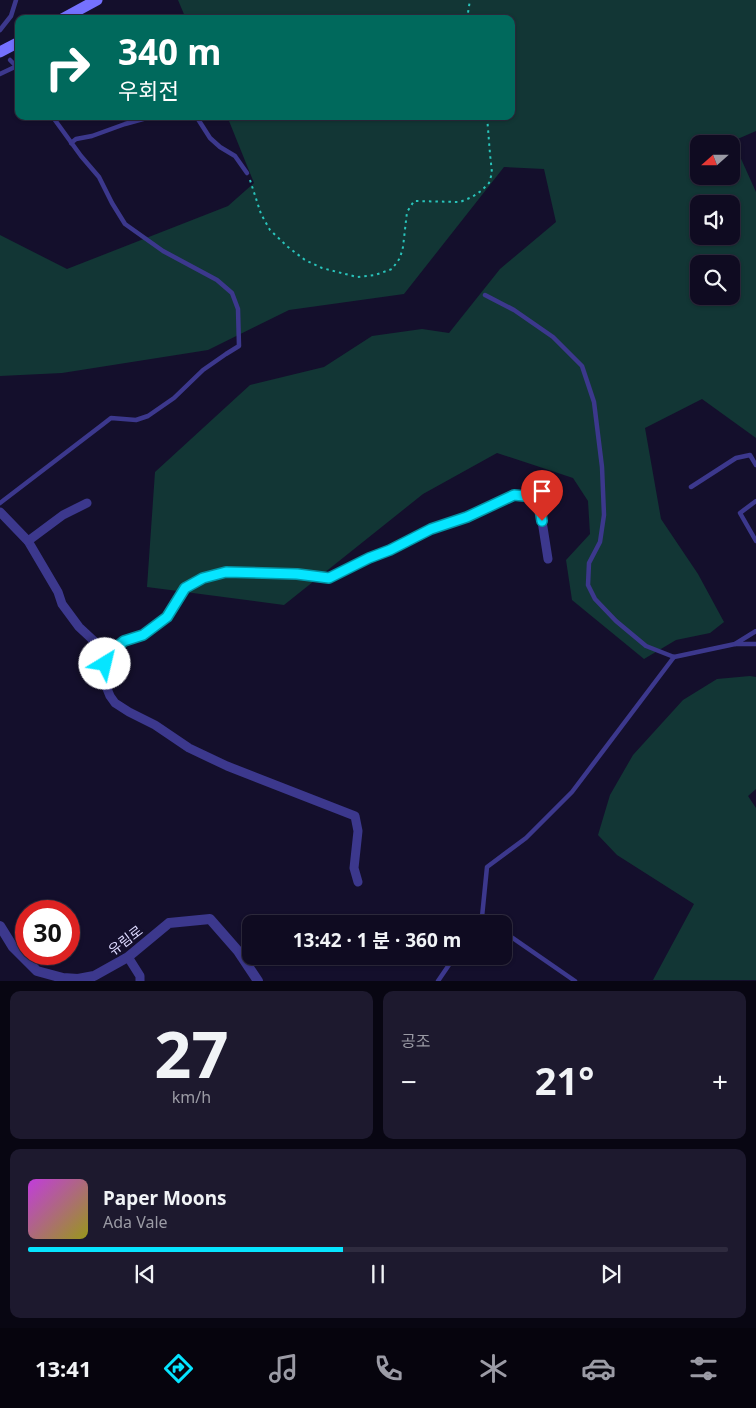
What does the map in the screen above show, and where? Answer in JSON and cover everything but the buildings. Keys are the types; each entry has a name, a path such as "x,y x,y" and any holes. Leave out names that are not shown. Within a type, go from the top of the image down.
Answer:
{"main road":[{"path":"69,15 97,0"},
{"path":"0,52 15,44"}],"street":[{"path":"358,882 354,868 358,830 355,816 226,766 189,748 155,725 129,712 110,696 101,674 108,654 124,641 143,635 167,617 185,588 203,578 226,572 297,574 329,578 431,529 467,517 514,495 535,497 539,502 548,559"},
{"path":"28,541 63,515 87,503"},
{"path":"0,512 28,541 58,592 62,604 79,628 108,654"},
{"name":"유림로","path":"0,926 13,947 37,971 63,978 78,979 94,976 128,957 169,923 210,919 238,951 258,980"},
{"path":"128,957 140,976 140,980"}],"lane":[{"path":"0,30 11,16 16,0"},
{"path":"10,60 15,64"},
{"path":"0,74 15,67"},
{"path":"0,503 111,418 136,420 148,416 174,398 203,370 239,346 238,309 232,293 217,280 163,252 125,224 99,177 55,120"},
{"path":"71,143 76,139 92,136 140,120"},
{"path":"199,120 210,138 235,156 247,173"},
{"path":"485,295 514,310 553,337 582,366 594,402 602,467 604,516 600,542 589,563 588,585 595,599 616,621 646,646 674,657 735,644 756,644"},
{"path":"691,487 736,458 750,454 756,465"},
{"path":"756,501 740,513 756,542"},
{"path":"735,644 756,630"},
{"path":"482,915 487,867 526,838 572,792 674,657"},
{"path":"512,937 575,980"},
{"path":"438,980 449,965"}],"path":[{"path":"468,15 470,0"},
{"path":"247,173 261,214 270,230 288,247 306,260 322,268 357,277 375,275 392,269 400,258 407,212 414,201 460,202 481,192 489,184 492,174 488,120"}],"green space":[{"path":"178,0 756,0 756,131 740,138 740,135 690,135 690,185 740,185 740,157 756,192 756,438 702,399 645,428 661,519 698,574 724,622 710,633 676,640 644,659 572,600 566,560 590,534 588,501 573,478 497,453 423,494 284,605 147,587 155,472 250,385 324,367 372,336 422,329 449,333 500,269 556,222 544,169 504,167 404,294 289,310 208,350 62,373 0,376 0,235 67,269 228,206 254,183 229,120 515,120 515,15 184,15"},
{"path":"756,677 756,789 748,796 756,808 756,980 653,980 694,904 617,855 598,835 610,795 633,755 683,700 717,679"}],"route":[{"path":"105,664 108,654 124,641 143,635 167,617 185,588 203,578 226,572 297,574 329,578 431,529 467,517 514,495 535,497 539,502 542,521"}]}
